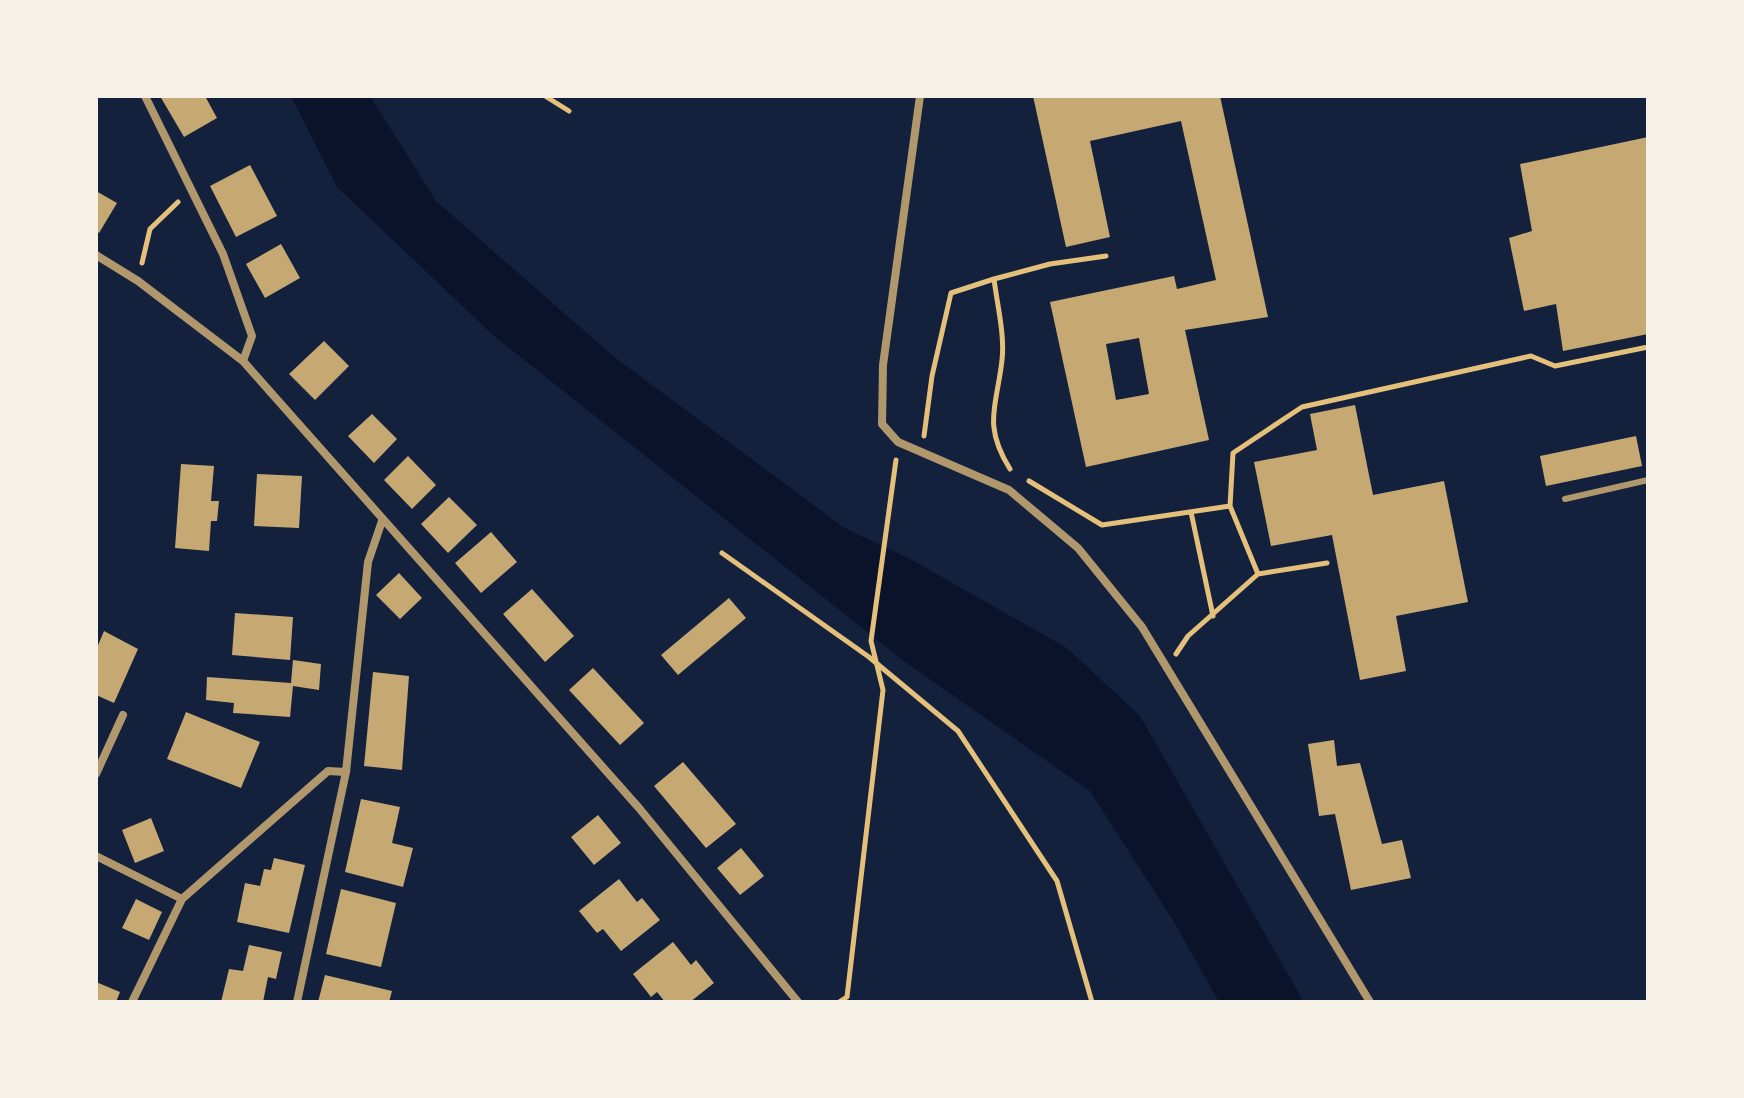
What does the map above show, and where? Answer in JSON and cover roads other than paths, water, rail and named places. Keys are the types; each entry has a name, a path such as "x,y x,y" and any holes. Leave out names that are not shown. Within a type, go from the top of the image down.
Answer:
{"street":[{"path":"145,96 223,254 252,336 243,361"},
{"path":"920,96 880,406 882,424 898,442 922,449 1009,490 1078,548 1142,627 1370,1002"},
{"path":"96,255 138,281 243,361 639,808 798,1002"},
{"path":"297,1002 346,772 368,562 382,521"},
{"path":"96,774 123,715"},
{"path":"132,1002 182,899 328,771 346,772"},
{"path":"96,856 182,899"}],"lane":[{"path":"1565,499 1648,480"}],"water":[{"path":"291,96 370,96 436,201 613,356 843,527 912,560 1067,648 1140,716 1304,1002 1219,1002 1174,922 1090,791 905,662 494,336 337,187"}]}
